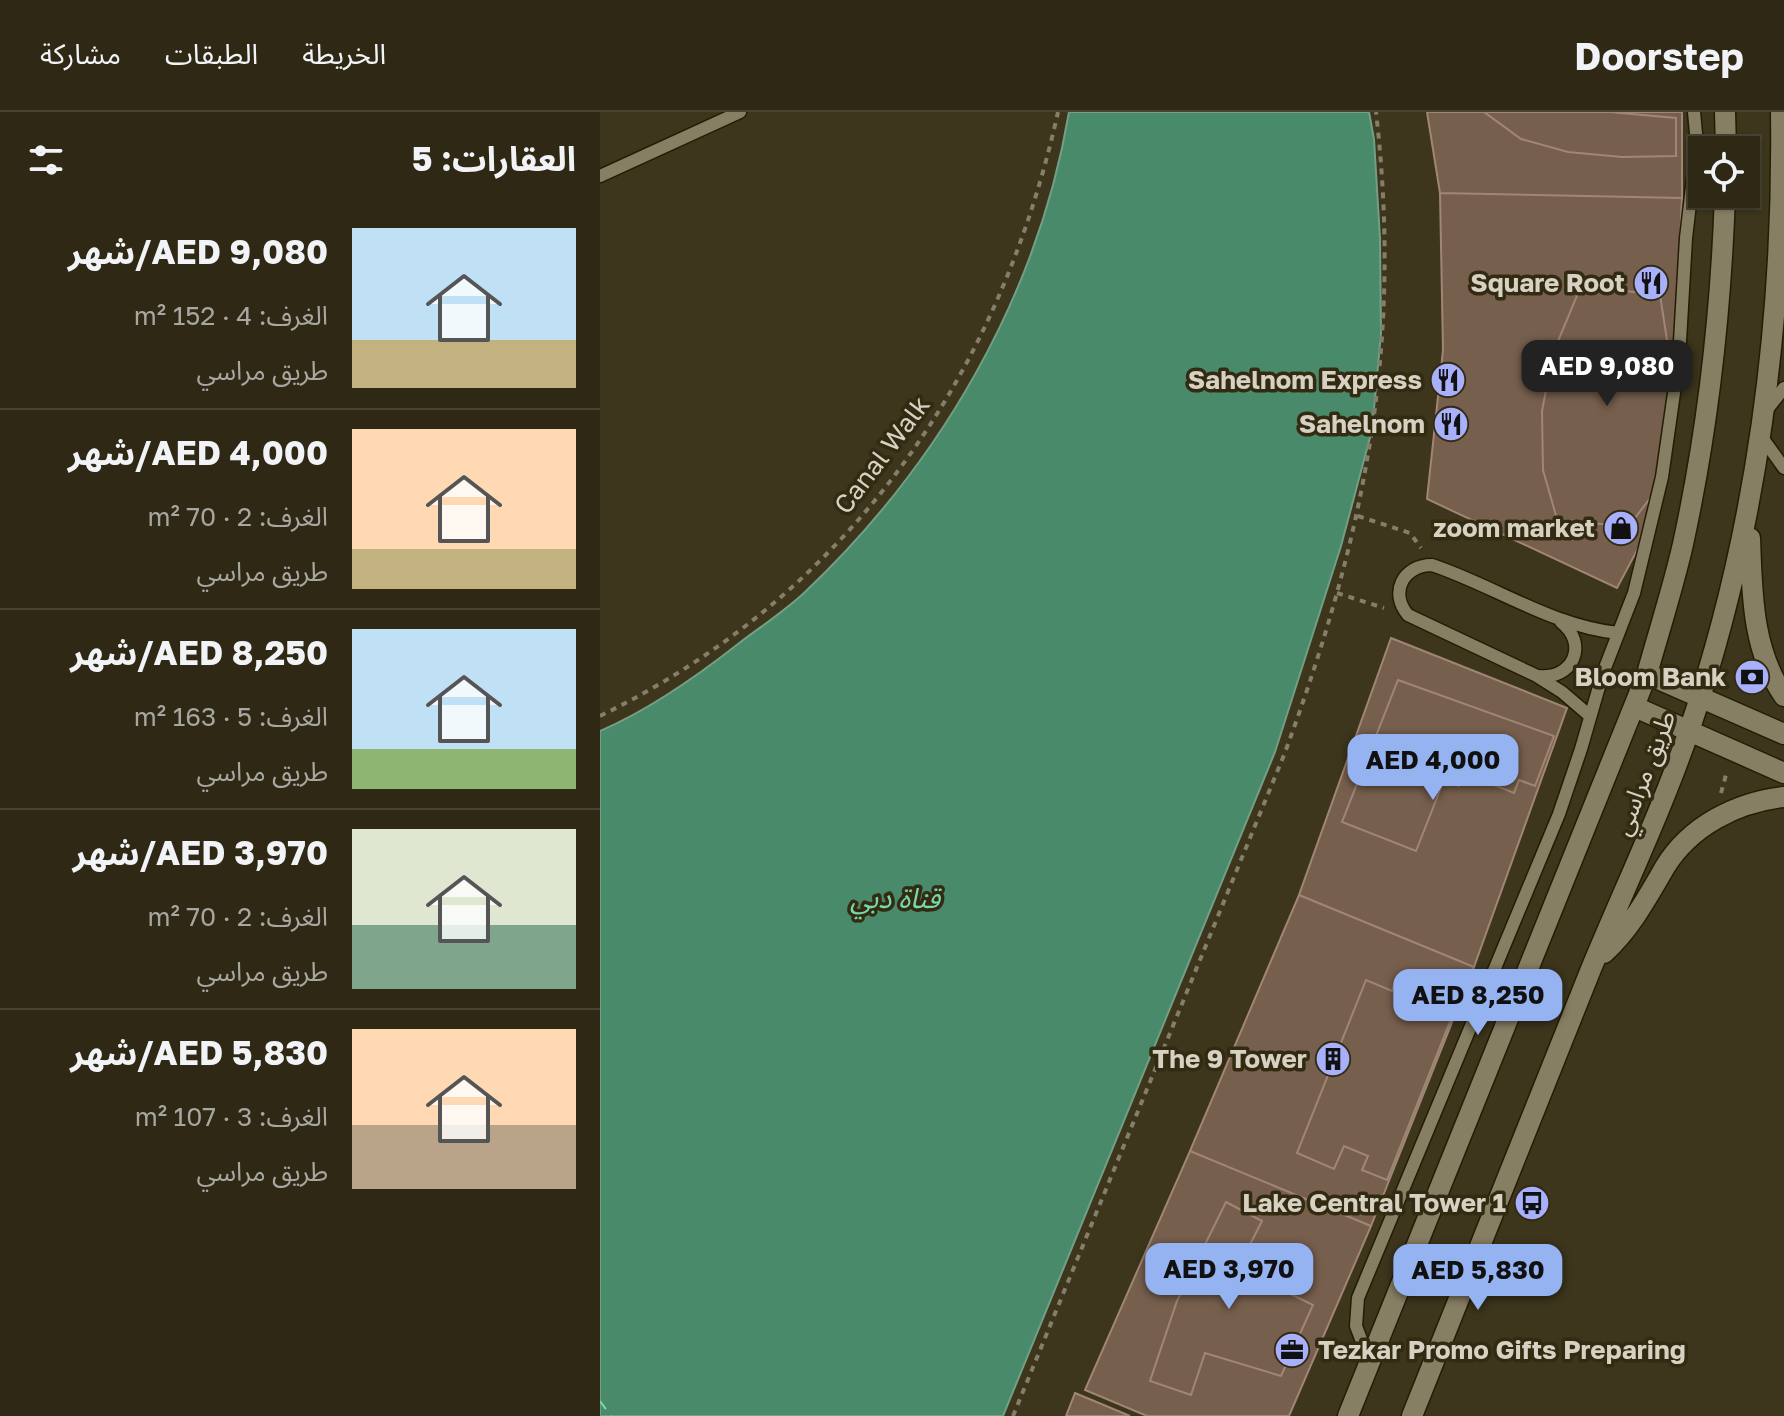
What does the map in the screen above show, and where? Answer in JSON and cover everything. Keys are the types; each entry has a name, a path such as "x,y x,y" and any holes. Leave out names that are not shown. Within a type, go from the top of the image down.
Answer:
{"main road":[{"path":"1725,112 1726,136"},
{"name":"طريق مراسي","path":"1412,1416 1689,731 1728,602 1750,503 1765,412 1781,227 1781,112"},
{"name":"طريق مراسي","path":"1348,1416 1647,674 1682,547 1704,431 1717,329 1724,208"},
{"path":"1750,503 1756,623 1766,662 1784,696"},
{"path":"1647,674 1784,734"},
{"path":"1635,707 1784,773"},
{"path":"1595,961 1626,930 1666,865 1692,836 1725,813 1749,804 1784,797"}],"lane":[{"path":"600,176 740,112"},
{"path":"1370,1363 1356,1326 1358,1298 1559,814 1642,564 1672,417 1697,144 1694,112"},
{"path":"1765,412 1784,388"},
{"path":"1761,436 1784,468"},
{"path":"1590,716 1562,692 1535,675 1408,615 1399,599 1401,581 1407,573 1423,565 1440,568 1557,620 1618,633"},
{"path":"1535,675 1551,677 1565,671 1574,659 1576,643 1570,629 1557,620"}],"path":[{"name":"Canal Walk","path":"600,716 648,693 749,624 839,541 908,458 950,394 1006,284 1041,183 1058,112"},
{"path":"1013,1416 1284,755 1337,593 1358,516 1378,402 1385,301 1385,228 1376,112"},
{"path":"1358,516 1410,533 1419,542 1423,565"},
{"path":"1337,593 1408,615"}],"water":[{"name":"قناة دبي","path":"1069,112 1369,112 1374,139 1380,239 1381,333 1372,430 1341,546 1275,752 1003,1416 600,1416 600,731 672,692 789,606 854,542 898,489 939,433 976,373 1007,311 1034,247 1054,180"}],"building":[{"path":"1427,112 1682,112 1682,198 1440,193"},
{"path":"1484,112 1610,112 1676,118 1676,156 1622,157 1568,152 1521,139"},
{"path":"1440,193 1682,198 1672,416 1650,526 1617,588 1427,499 1443,350"},
{"path":"1581,286 1660,295 1669,353 1671,417 1658,488 1628,527 1557,519 1543,470 1542,411 1553,353"},
{"path":"1391,638 1567,708 1474,967 1299,895"},
{"path":"1398,680 1554,736 1535,786 1519,780 1514,793 1464,773 1459,786 1444,780 1416,851 1342,822"},
{"name":"The 9 Tower","path":"1299,895 1474,967 1371,1226 1190,1151"},
{"path":"1397,977 1442,995 1435,1012 1451,1019 1387,1180 1362,1170 1368,1156 1344,1146 1334,1169 1297,1153 1366,980 1392,991"},
{"path":"1190,1151 1371,1226 1289,1416 1147,1416 1085,1390"},
{"path":"1226,1202 1262,1221 1238,1268 1313,1305 1281,1376 1205,1353 1191,1395 1150,1381 1177,1301"},
{"path":"1075,1393 1130,1416 1066,1416"}],"ferry route":[{"path":"600,1401 611,1416"}],"place":[{"name":"Square Root","path":"1651,283"},
{"name":"Sahelnom Express","path":"1448,380"},
{"name":"Sahelnom","path":"1451,424"},
{"name":"zoom market","path":"1621,528"},
{"name":"Bloom Bank","path":"1752,677"},
{"name":"The 9 Tower","path":"1333,1059"},
{"name":"Lake Central Tower 1","path":"1532,1203"},
{"name":"Tezkar Promo Gifts Preparing","path":"1292,1350"}]}
